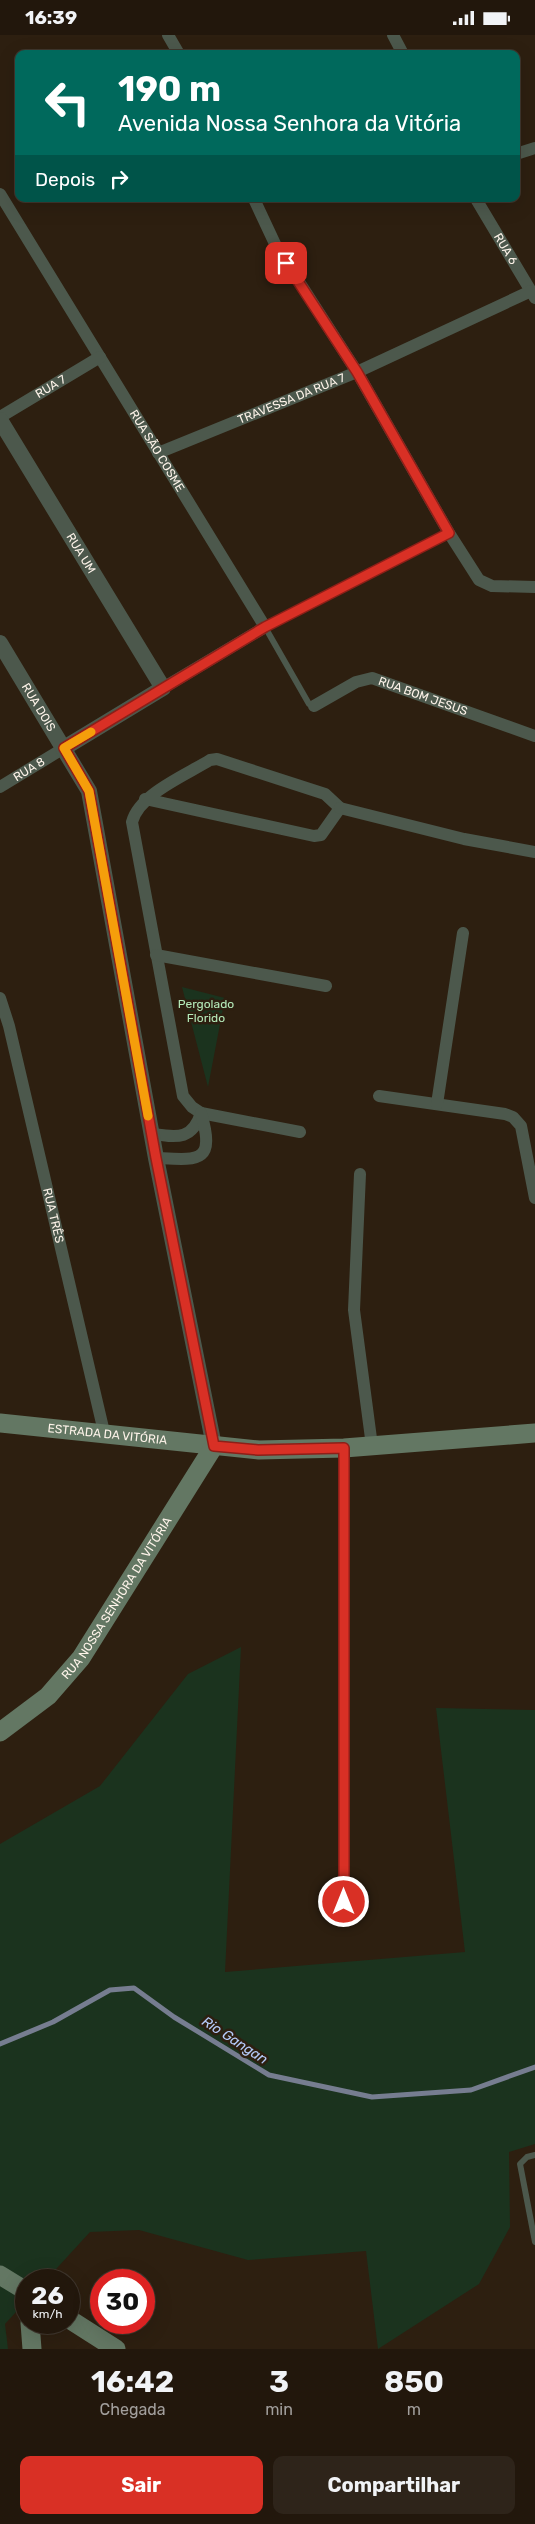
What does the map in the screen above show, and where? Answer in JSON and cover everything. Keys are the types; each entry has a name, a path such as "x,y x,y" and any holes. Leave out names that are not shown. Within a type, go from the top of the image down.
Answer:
{"main road":[{"name":"ESTRADA DA VITÓRIA","path":"0,1423 104,1432 214,1446 267,1450 344,1448 535,1433"},
{"path":"185,1442 194,1452 197,1472"},
{"name":"RUA NOSSA SENHORA DA VITÓRIA","path":"0,1732 48,1696 81,1658 214,1446"},
{"path":"80,2326 116,2349"},
{"path":"31,2334 32,2349"}],"street":[{"path":"168,35 177,50"},
{"path":"393,35 401,50"},
{"path":"520,153 535,148"},
{"name":"RUA SÃO COSME","path":"0,194 265,627"},
{"path":"255,202 276,246 357,372 449,533 479,580 492,586 535,587"},
{"name":"RUA 6","path":"478,202 533,295"},
{"name":"TRAVESSA DA RUA 7","path":"158,453 357,372 533,295"},
{"name":"RUA 7","path":"0,419 100,357"},
{"name":"RUA UM","path":"0,419 163,688"},
{"name":"RUA 8","path":"0,787 265,627"},
{"name":"RUA DOIS","path":"0,643 89,791 156,1158 214,1446"},
{"name":"RUA BOM JESUS","path":"314,706 356,681 372,678 535,736"},
{"path":"300,1132 201,1113 186,1102 180,1090 132,822 135,812 146,799 210,760 217,759 325,794 340,808 464,839 535,853"},
{"path":"146,799 314,835 321,835 326,831 340,808"},
{"path":"437,1104 463,933"},
{"path":"156,955 326,986"},
{"name":"RUA TRÊS","path":"0,998 9,1026 104,1432"},
{"path":"379,1096 505,1114 513,1117 520,1126 535,1198"},
{"path":"152,1134 173,1136 186,1134 196,1127 201,1113"},
{"path":"156,1158 195,1159 201,1155 207,1144 207,1137 201,1113"},
{"path":"360,1174 354,1310 372,1446"},
{"path":"344,1448 344,1902"}],"lane":[{"name":"RUA 8","path":"265,627 449,533"},
{"name":"RUA SÃO COSME","path":"265,627 309,704 314,706"},
{"path":"535,2155 527,2157 520,2164 535,2242"}],"green space":[{"name":"Pergolado Florido","path":"182,987 225,998 208,1087"},
{"path":"241,1647 225,1972 465,1952 436,1708 535,1710 535,2144 509,2152 510,2227 479,2284 378,2349 366,2251 248,2260 139,2230 90,2232 56,2269 15,2269 15,2313 5,2324 8,2349 0,2349 0,1844 100,1786 188,1674"}],"waterway":[{"name":"Rio Gangan","path":"0,2044 53,2022 110,1990 134,1988 174,2017 269,2075 372,2097 471,2090 535,2067"}],"slow traffic":[{"path":"91,732 64,748 83,777 89,791 148,1116"}],"route":[{"path":"286,263 357,372 449,533 265,627 64,748 83,777 89,791 156,1158 214,1446 258,1450 344,1448 344,1902"}]}
